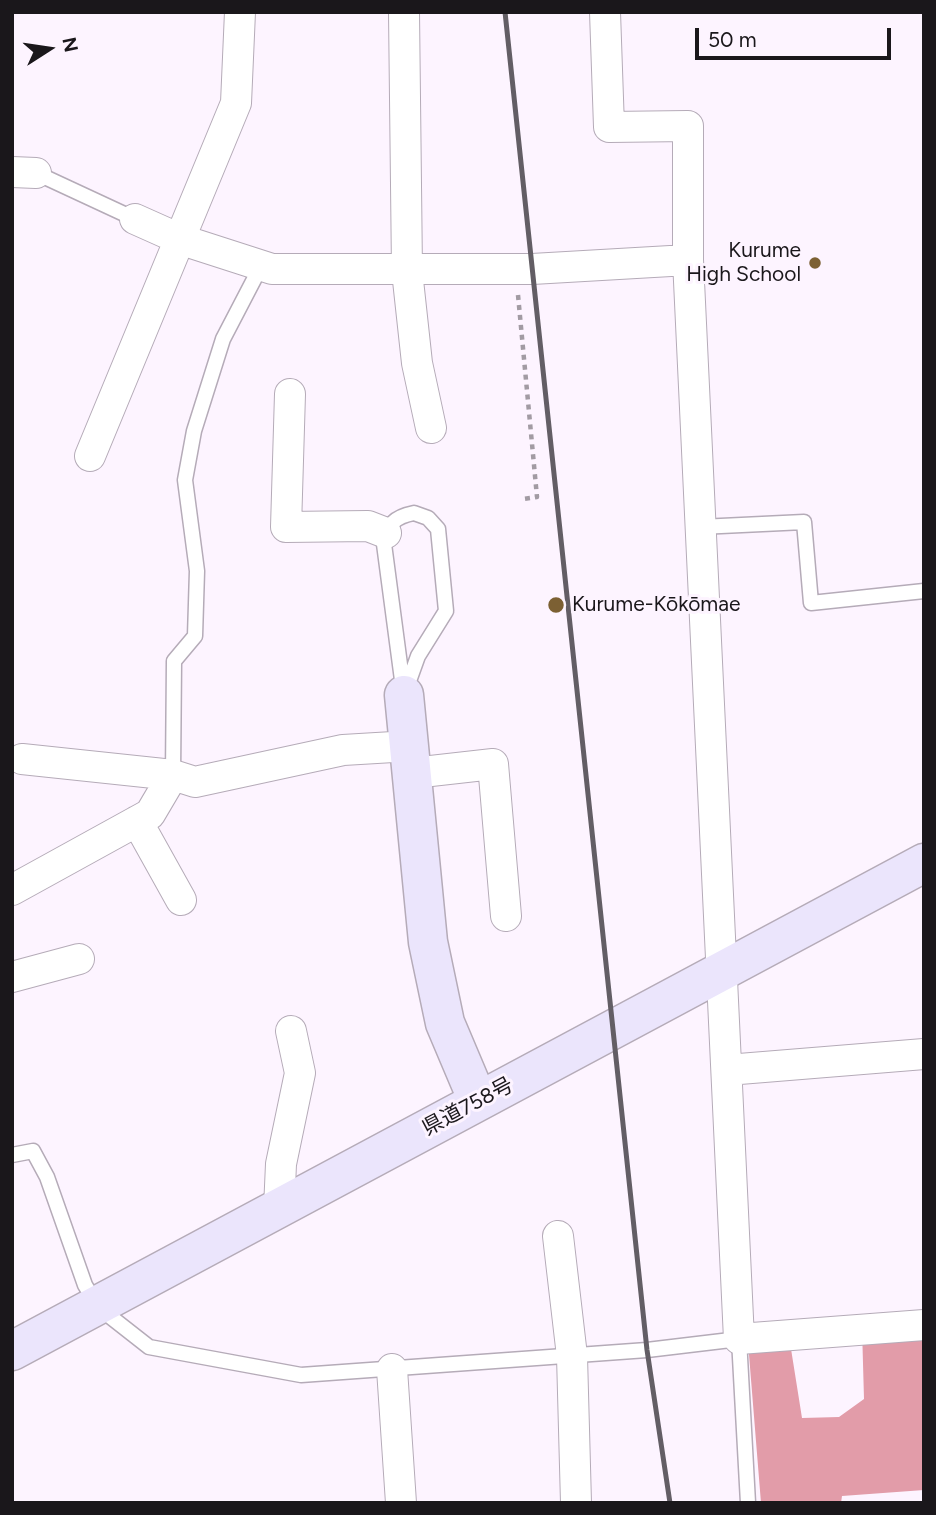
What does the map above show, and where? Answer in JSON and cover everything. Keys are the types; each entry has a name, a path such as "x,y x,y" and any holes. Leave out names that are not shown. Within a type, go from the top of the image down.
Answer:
{"main road":[{"path":"404,695 428,942 445,1023 478,1101"},
{"name":"県道758号","path":"12,1351 924,863"}],"street":[{"path":"90,456 182,240 236,103 240,12"},
{"path":"404,12 407,271 417,363 431,428"},
{"path":"605,12 609,127 688,127 688,260 739,1339 924,1325"},
{"path":"135,219 182,240 272,269 515,270 688,260"},
{"path":"290,394 286,527 368,526 386,533"},
{"path":"22,759 173,775 195,782 343,750 412,759 493,764 506,916"},
{"path":"12,890 150,814 173,775"},
{"path":"137,821 181,900"},
{"path":"12,977 79,959"},
{"path":"279,1209 281,1164 300,1073 290,1031"},
{"path":"727,1070 924,1054"},
{"path":"558,1236 572,1356 576,1503"},
{"path":"391,1369 401,1503"}],"lane":[{"path":"24,173 135,219"},
{"path":"173,775 174,661 195,636 197,571 185,480 194,431 223,339 261,266"},
{"path":"414,513 428,518 438,529 446,611 418,656 404,695 384,544 386,533 396,517 414,513"},
{"path":"700,527 804,522 811,603 924,591"},
{"path":"12,1154 33,1151 47,1177 85,1285 98,1307 149,1347 302,1375 572,1356 739,1339 748,1503"}],"path":[{"path":"515,270 537,497 523,499"}],"shaded area":[{"path":"924,1326 924,1490 842,1496 841,1503 761,1503 747,1330 788,1330 802,1418 839,1417 864,1399 862,1328"}],"railway":[{"path":"505,12 647,1350 670,1503"}],"place":[{"name":"Kurume High School","path":"815,263"},
{"name":"Kurume-Kōkōmae","path":"556,605"}]}
